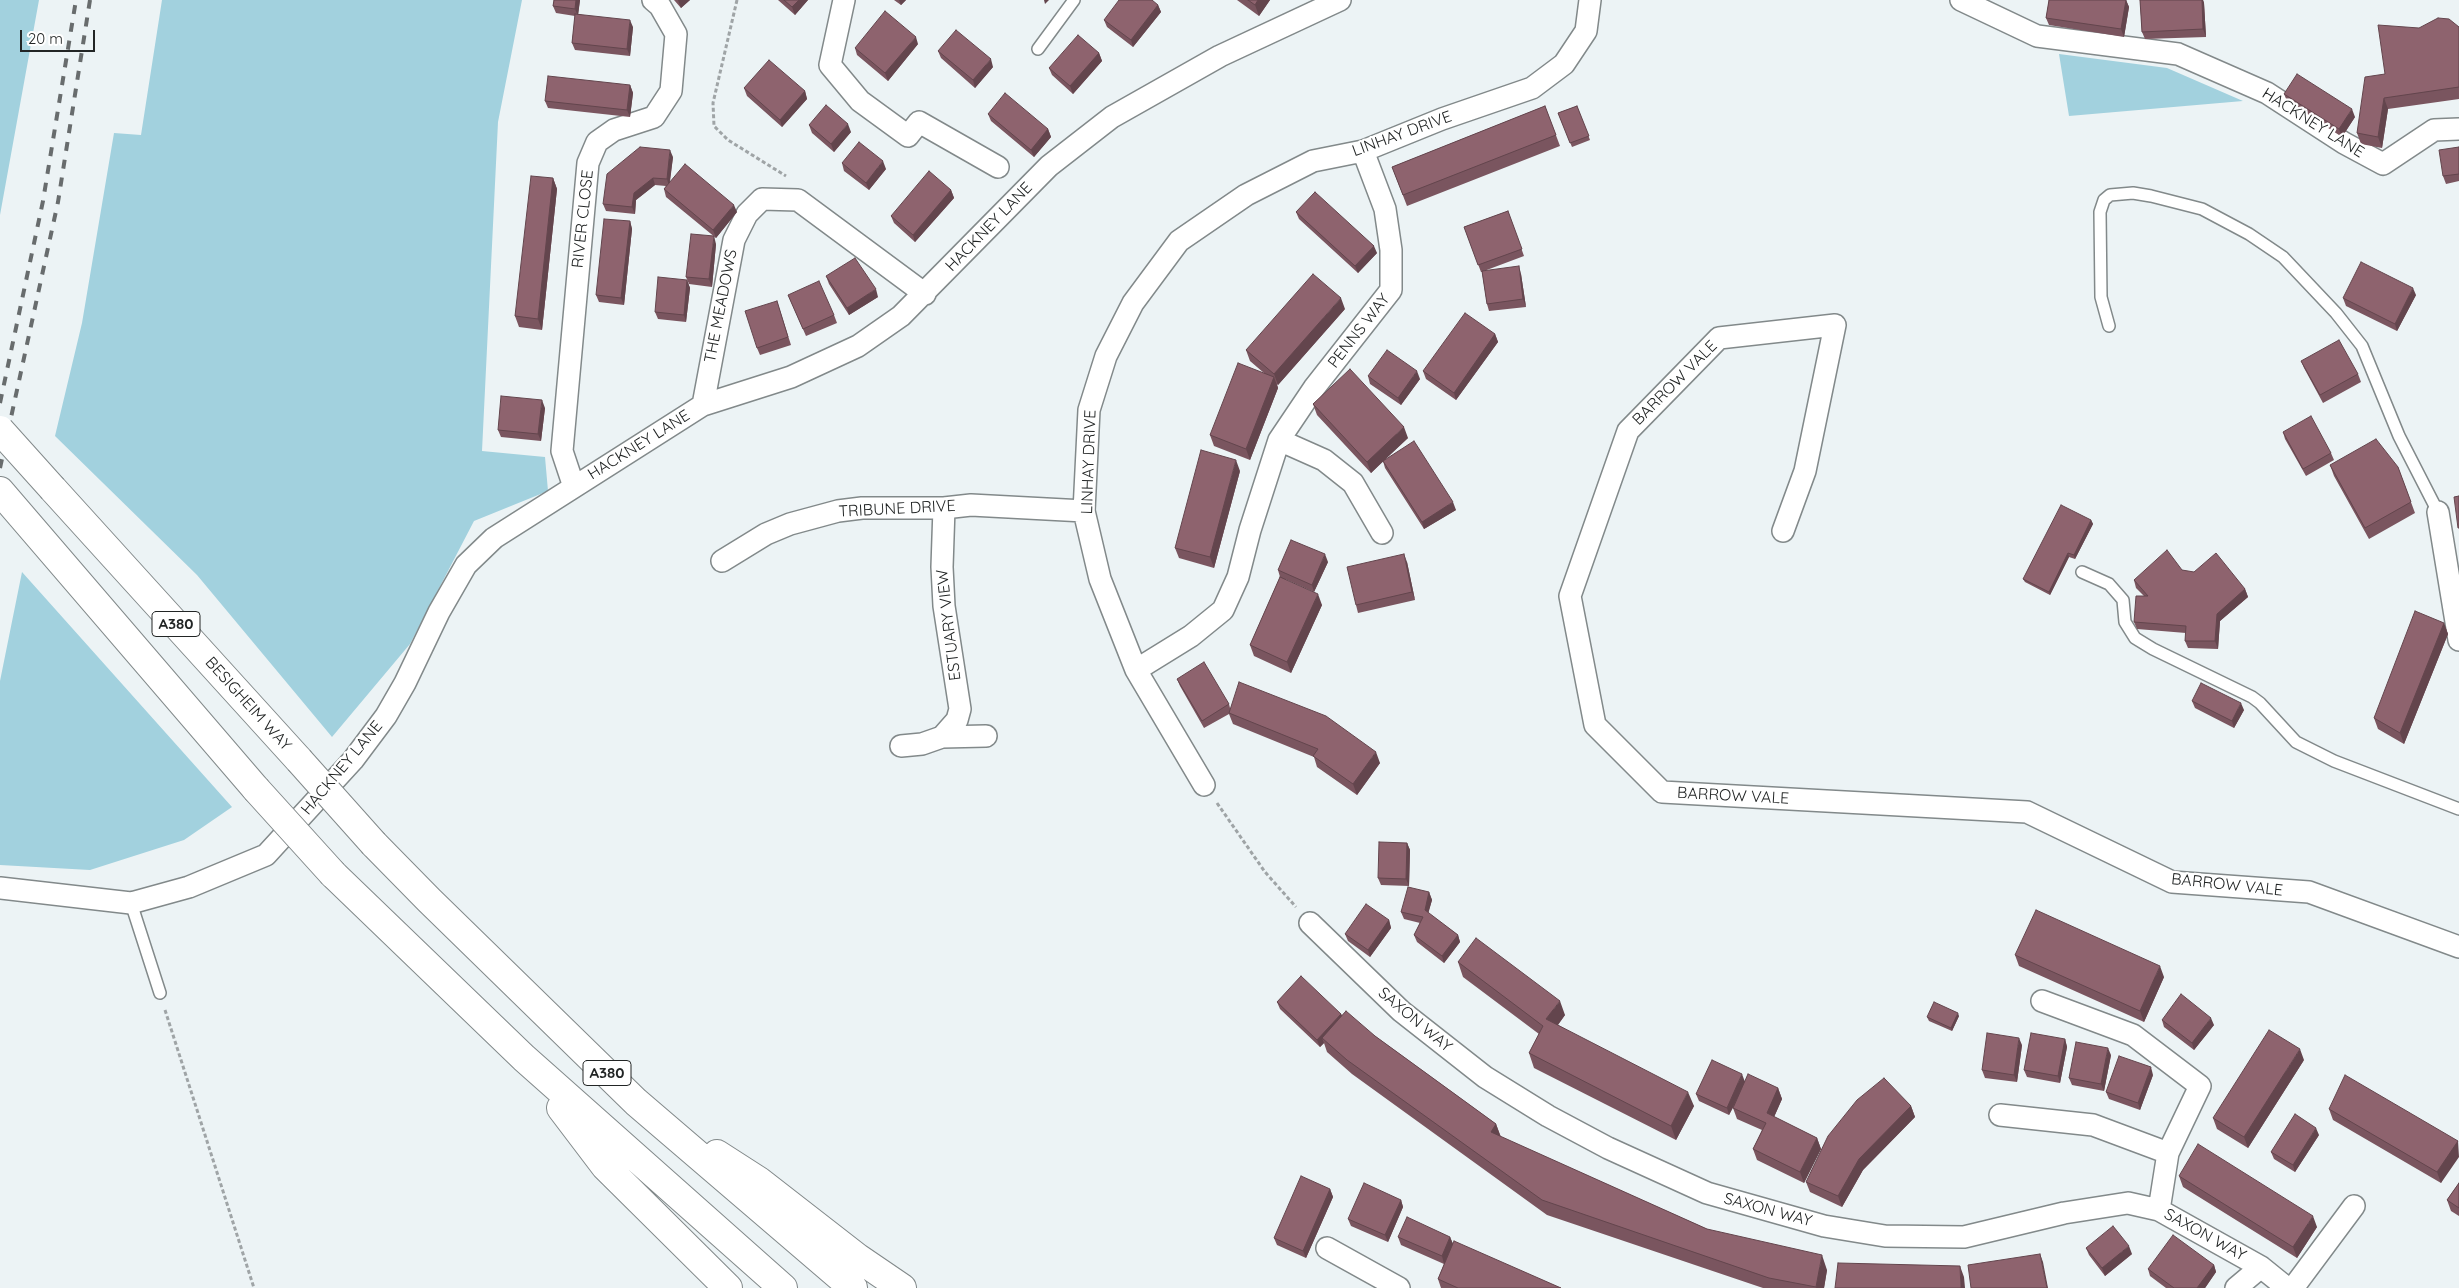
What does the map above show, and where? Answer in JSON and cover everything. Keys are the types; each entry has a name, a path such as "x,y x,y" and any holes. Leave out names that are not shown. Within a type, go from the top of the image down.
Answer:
{"highway":[{"name":"BESIGHEIM WAY","path":"0,430 374,844 636,1102"},
{"name":"A380","path":"0,491 33,527 256,789 332,874 524,1058 783,1288"},
{"name":"A380","path":"524,1058 605,1166 728,1288"},
{"name":"A380","path":"636,1102 853,1288"},
{"name":"A380","path":"636,1102 759,1181 858,1258 902,1288"}],"street":[{"name":"RIVER CLOSE","path":"574,487 562,451 588,164 597,142 614,130 654,117 671,91 676,34 660,6 653,0"},
{"path":"844,0 830,65 860,101 908,136 919,122 998,167"},
{"name":"HACKNEY LANE","path":"0,888 131,903 189,887 266,855 353,760 386,716 405,683 439,612 466,565 494,538 703,405 791,377 858,346 901,316 925,294 1049,166 1112,117 1220,56 1340,0"},
{"name":"LINHAY DRIVE","path":"1204,785 1136,670 1100,580 1084,511 1089,410 1106,356 1133,303 1179,240 1246,195 1313,161 1363,151 1442,119 1532,88 1564,64 1586,31 1590,0"},
{"name":"HACKNEY LANE","path":"1961,0 2037,36 2178,54 2267,93 2344,143 2383,164 2434,130 2459,129"},
{"name":"PENNS WAY","path":"1136,670 1191,636 1223,610 1238,577 1279,440 1314,388 1391,290 1391,250 1385,209 1363,151"},
{"name":"THE MEADOWS","path":"703,405 734,240 747,214 762,199 798,200"},
{"path":"798,200 925,294"},
{"name":"BARROW VALE","path":"1783,531 1805,471 1834,325 1719,338 1628,431 1570,596 1595,725 1662,792 2027,812 2172,882 2309,892 2459,947"},
{"path":"1279,440 1324,460 1353,483 1382,533"},
{"name":"TRIBUNE DRIVE","path":"722,560 766,534 815,516 862,508 944,508 971,505 1084,511"},
{"name":"ESTUARY VIEW","path":"942,737 957,720 960,709 944,606 942,567 944,508"},
{"path":"2438,512 2459,640"},
{"path":"901,746 922,744 942,737 986,736"},
{"name":"SAXON WAY","path":"1310,923 1401,1011 1485,1078 1548,1116 1608,1148 1706,1193 1824,1226 1886,1236 1964,1236 2064,1213 2128,1204 2159,1210 2261,1267 2288,1288"},
{"path":"2042,1001 2133,1035 2200,1086 2168,1153 2159,1210"},
{"path":"2000,1115 2092,1125 2168,1153"},
{"path":"2293,1288 2354,1206"},
{"path":"1326,1248 1399,1288"},
{"path":"2236,1288 2261,1267"}],"lane":[{"path":"1038,49 1074,0"},
{"path":"2109,326 2101,297 2100,212 2104,200 2110,195 2133,193 2202,209 2249,234 2282,256 2336,313 2362,346 2399,436 2438,512"},
{"path":"2082,572 2109,584 2122,600 2125,622 2135,638 2153,649 2252,697 2260,703 2296,742 2334,761 2459,809"},
{"path":"131,903 160,994"}],"path":[{"path":"737,0 713,103 714,126 728,140 795,181 798,200"},
{"path":"1204,785 1265,872 1310,923"},
{"path":"160,994 254,1288"}],"shaded area":[{"path":"0,0 39,0 0,215"},
{"path":"162,0 522,0 498,122 482,451 545,457 548,491 474,521 410,644 332,737 197,575 55,436 82,323 114,133 141,135"},
{"path":"2059,54 2167,68 2243,101 2069,116"},
{"path":"22,572 232,807 184,840 90,870 0,865 0,681"}],"building":[{"path":"554,0 576,0 575,9 553,6"},
{"path":"784,0 799,0 792,7"},
{"path":"1119,0 1152,0 1158,5 1131,40 1104,20"},
{"path":"1248,0 1258,0 1255,5"},
{"path":"2049,0 2126,0 2121,29 2046,18"},
{"path":"2140,0 2202,0 2203,29 2142,32"},
{"path":"885,11 916,37 885,73 855,48"},
{"path":"575,14 630,20 627,49 572,43"},
{"path":"2438,18 2449,19 2459,27 2459,87 2384,98 2378,137 2357,133 2365,77 2385,74 2378,25 2419,28"},
{"path":"956,30 991,59 973,80 938,51"},
{"path":"1078,35 1099,53 1070,86 1049,68"},
{"path":"769,60 805,91 780,120 744,88"},
{"path":"2297,74 2352,109 2339,129 2284,94"},
{"path":"548,76 630,85 627,110 545,101"},
{"path":"1005,93 1048,129 1031,150 988,114"},
{"path":"826,105 848,124 831,144 809,125"},
{"path":"1545,106 1556,135 1403,195 1392,167"},
{"path":"1577,106 1589,136 1570,143 1558,113"},
{"path":"859,142 883,161 866,183 842,163"},
{"path":"640,147 670,150 667,179 653,178 634,193 632,207 603,204 607,174"},
{"path":"2459,147 2459,174 2443,176 2439,150"},
{"path":"685,164 734,205 713,230 664,189"},
{"path":"929,171 951,190 913,235 891,216"},
{"path":"531,176 553,178 538,319 515,316"},
{"path":"1315,192 1374,246 1355,266 1296,212"},
{"path":"1508,211 1522,249 1478,265 1464,227"},
{"path":"604,219 630,221 621,298 596,295"},
{"path":"691,234 714,236 709,279 686,277"},
{"path":"855,258 876,289 847,308 826,276"},
{"path":"2361,262 2413,288 2395,324 2343,298"},
{"path":"1519,266 1523,299 1487,304 1482,271"},
{"path":"1313,274 1341,298 1274,374 1246,350"},
{"path":"658,277 687,280 684,315 655,312"},
{"path":"819,281 834,315 803,329 788,295"},
{"path":"777,301 788,337 757,348 745,311"},
{"path":"1465,313 1495,334 1454,393 1423,371"},
{"path":"2339,340 2358,374 2320,395 2301,361"},
{"path":"1387,350 1417,371 1398,398 1368,376"},
{"path":"1238,363 1274,377 1246,449 1210,435"},
{"path":"1350,369 1404,427 1367,462 1313,404"},
{"path":"501,396 542,400 538,434 498,430"},
{"path":"2311,416 2331,453 2303,469 2283,432"},
{"path":"2376,439 2398,467 2411,502 2365,528 2330,465"},
{"path":"1414,441 1453,502 1422,522 1383,461"},
{"path":"1201,450 1236,460 1210,557 1175,548"},
{"path":"2459,496 2459,528 2458,528 2454,497"},
{"path":"2061,505 2091,520 2074,555 2068,553 2049,592 2023,579"},
{"path":"1291,540 1325,554 1312,585 1278,570"},
{"path":"2167,550 2182,570 2194,572 2216,553 2245,589 2217,614 2215,641 2185,641 2186,626 2134,622 2136,596 2148,596 2134,580"},
{"path":"1404,554 1412,592 1356,605 1347,567"},
{"path":"1280,577 1318,594 1287,662 1250,645"},
{"path":"2415,611 2444,623 2400,733 2374,718"},
{"path":"1204,662 1229,704 1202,721 1177,679"},
{"path":"1239,682 1326,716 1376,752 1353,784 1313,756 1318,749 1229,713"},
{"path":"2201,683 2241,703 2232,721 2192,701"},
{"path":"1379,842 1407,843 1406,879 1378,878"},
{"path":"1408,887 1429,892 1425,910 1458,935 1442,956 1414,935 1423,917 1401,912"},
{"path":"1366,904 1389,920 1368,950 1345,934"},
{"path":"2036,910 2160,966 2140,1011 2015,955"},
{"path":"1476,938 1560,1001 1546,1019 1688,1092 1671,1126 1529,1053 1543,1026 1458,962"},
{"path":"1301,976 1341,1014 1317,1040 1277,1002"},
{"path":"2181,994 2211,1018 2192,1043 2162,1020"},
{"path":"1934,1002 1958,1013 1951,1028 1927,1017"},
{"path":"1346,1011 1375,1036 1496,1124 1491,1132 1707,1229 1822,1255 1816,1287 1769,1278 1542,1200 1347,1060 1322,1038"},
{"path":"2269,1030 2300,1049 2244,1137 2213,1118"},
{"path":"1987,1033 2019,1038 2014,1075 1982,1070"},
{"path":"2031,1033 2065,1039 2058,1076 2024,1070"},
{"path":"2076,1042 2108,1048 2101,1084 2069,1078"},
{"path":"2119,1056 2151,1067 2138,1103 2106,1092"},
{"path":"1712,1060 1742,1074 1727,1108 1696,1094"},
{"path":"1748,1074 1778,1088 1767,1113 1817,1138 1800,1172 1753,1149 1766,1123 1733,1108"},
{"path":"2345,1075 2458,1141 2437,1172 2329,1109"},
{"path":"1884,1078 1911,1106 1859,1159 1838,1196 1806,1182 1828,1136 1857,1100"},
{"path":"2295,1114 2316,1128 2293,1165 2271,1152"},
{"path":"2198,1144 2313,1216 2293,1247 2179,1176"},
{"path":"1301,1176 1330,1189 1303,1251 1274,1238"},
{"path":"1364,1183 1401,1200 1385,1235 1348,1219"},
{"path":"2459,1183 2459,1208 2447,1200"},
{"path":"1407,1217 1450,1237 1442,1256 1398,1237"},
{"path":"2113,1226 2129,1246 2102,1268 2086,1248"},
{"path":"2173,1235 2214,1265 2197,1288 2174,1288 2148,1269"},
{"path":"1454,1241 1561,1288 1458,1288 1438,1279"},
{"path":"2040,1254 2047,1288 1971,1288 1968,1265"},
{"path":"1838,1263 1960,1266 1961,1288 1835,1288"}],"railway":[{"path":"0,403 43,201 76,0"},
{"path":"0,468 58,202 90,0"}]}
